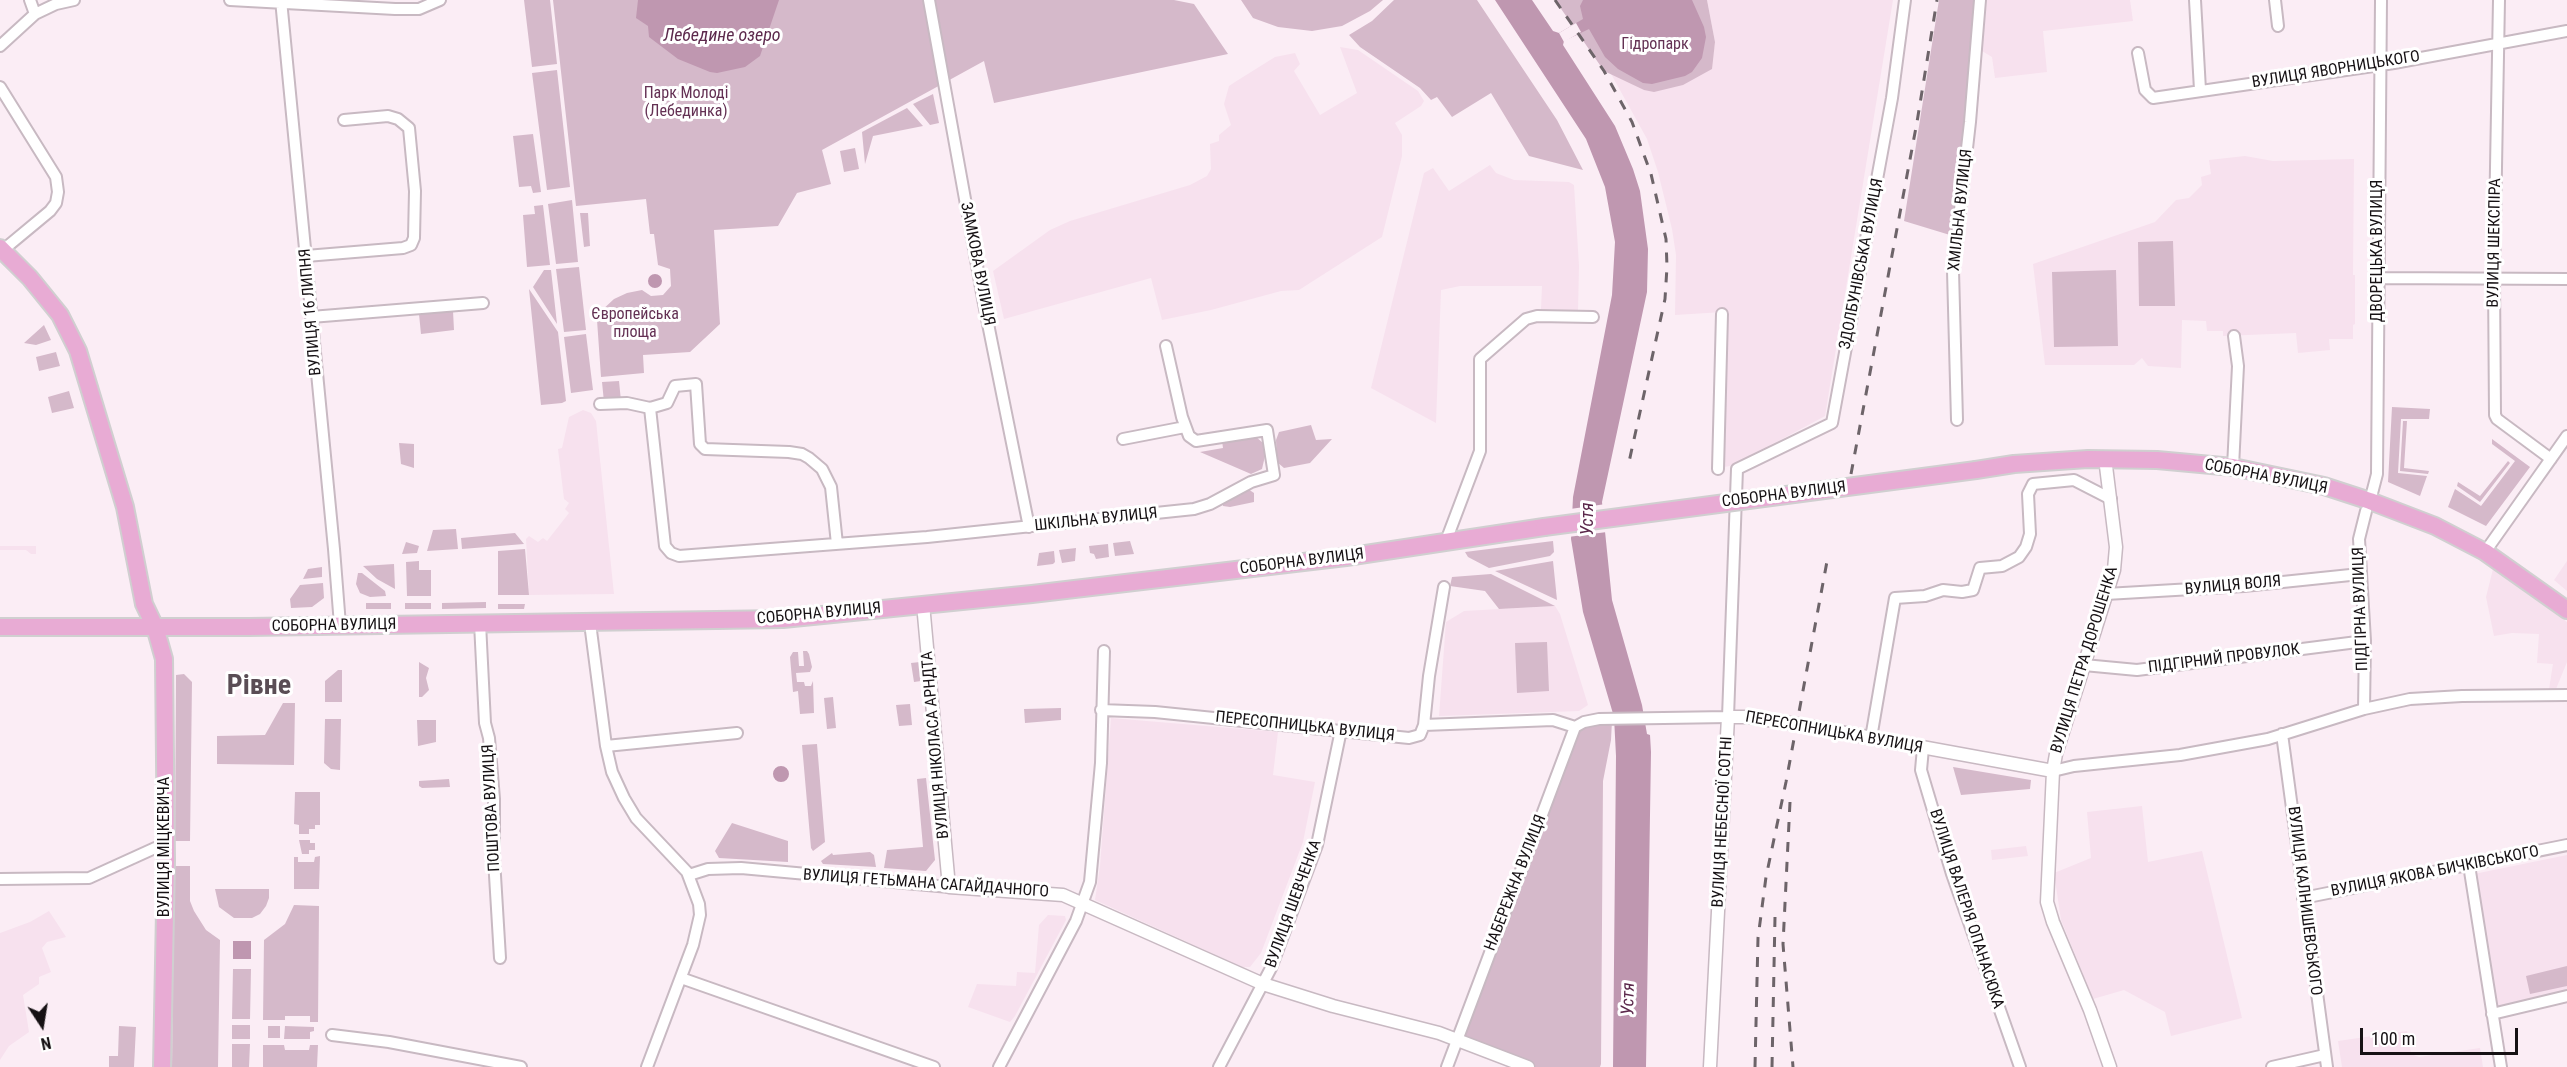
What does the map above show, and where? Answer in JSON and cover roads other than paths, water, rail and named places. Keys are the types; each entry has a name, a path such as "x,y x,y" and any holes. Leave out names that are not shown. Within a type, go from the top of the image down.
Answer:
{"main road":[{"name":"ВУЛИЦЯ МІЦКЕВИЧА","path":"1,249 30,278 60,315 78,351 125,507 144,604 155,627 164,659 165,848 162,1067"},
{"name":"СОБОРНА ВУЛИЦЯ","path":"0,627 783,619 1032,594 1347,557 1544,527 2014,464 2104,458 2233,467 2324,486 2368,506 2435,526 2485,552 2567,610"}],"street":[{"path":"30,0 35,14"},
{"path":"0,46 35,14 56,4 74,0"},
{"path":"230,0 419,9 440,0"},
{"name":"ЗАМКОВА ВУЛИЦЯ","path":"929,0 982,294 1029,527"},
{"name":"ЗДОЛБУНІВСЬКА ВУЛИЦЯ","path":"1737,469 1832,423 1892,98 1905,0"},
{"name":"ХМІЛЬНА ВУЛИЦЯ","path":"1957,420 1953,271 1969,132 1980,0"},
{"path":"2195,0 2200,90"},
{"path":"2275,0 2278,26"},
{"name":"ДВОРЕЦЬКА ВУЛИЦЯ","path":"2368,506 2377,474 2380,0"},
{"name":"ВУЛИЦЯ ШЕКСПІРА","path":"2499,0 2494,415 2497,420 2551,459"},
{"name":"ВУЛИЦЯ 16 ЛИПНЯ","path":"281,2 340,625"},
{"name":"ВУЛИЦЯ ЯВОРНИЦЬКОГО","path":"2138,53 2145,90 2153,98 2380,65 2567,31"},
{"path":"0,87 56,177 58,192 56,203 50,211 1,249"},
{"path":"306,255 403,248 411,245 414,238 415,191 409,128 398,119 388,116 344,120"},
{"path":"2378,278 2567,279"},
{"path":"311,317 483,303"},
{"path":"1718,468 1722,314"},
{"path":"1446,541 1480,451 1480,358 1526,319 1537,316 1593,317"},
{"path":"2233,467 2238,366 2234,336"},
{"path":"1123,439 1185,427 1166,345"},
{"path":"600,404 627,403 650,408 667,403 675,386 696,384 700,444 705,449 802,454 822,469 831,487 837,544"},
{"name":"ШКІЛЬНА ВУЛИЦЯ","path":"650,408 665,546 679,556 1029,527 1202,508 1251,482 1274,475 1267,430 1196,441 1189,436 1185,427"},
{"path":"2485,552 2567,436"},
{"name":"ВУЛИЦЯ ПЕТРА ДОРОШЕНКА","path":"2104,458 2116,547 2114,570 2056,754 2053,771 2047,902 2110,1067"},
{"name":"ВУЛИЦЯ НЕБЕСНОЇ СОТНІ","path":"1710,1067 1728,717 1737,469"},
{"path":"1871,738 1895,598 1925,596 1943,590 1962,592 1973,590 1980,568 2002,566 2019,557 2026,547 2030,534 2028,494 2033,484 2073,480 2111,499"},
{"name":"ПІДГІРНА ВУЛИЦЯ","path":"2364,709 2365,641 2360,539 2368,506"},
{"name":"ВУЛИЦЯ ВОЛЯ","path":"2106,594 2244,586 2360,574"},
{"path":"1424,725 1429,676 1444,587"},
{"name":"ВУЛИЦЯ НІКОЛАСА АРНДТА","path":"923,604 949,887"},
{"path":"590,622 606,746 612,772 636,818 689,875 699,904 697,933 647,1067"},
{"name":"ПОШТОВА ВУЛИЦЯ","path":"480,623 485,723 489,738 494,799 494,859 500,958"},
{"name":"ПІДГІРНИЙ ПРОВУЛОК","path":"2084,665 2137,670 2365,641"},
{"path":"999,1067 1061,951 1084,904 1090,882 1101,763 1104,651"},
{"name":"ПЕРЕСОПНИЦЬКА ВУЛИЦЯ","path":"1101,710 1155,712 1409,738 1420,735 1424,725 1553,720 1575,727 1584,722 1599,719 1612,721 1647,718 1758,718 2053,771 2074,766 2181,755 2282,734 2364,709 2410,699 2567,695"},
{"name":"НАБЕРЕЖНА ВУЛИЦЯ","path":"1447,1067 1575,727"},
{"name":"ВУЛИЦЯ ШЕВЧЕНКА","path":"1220,1067 1263,984 1317,845 1341,730"},
{"path":"606,746 737,733"},
{"name":"ВУЛИЦЯ КАЛНИШЕВСЬКОГО","path":"2282,734 2327,1067"},
{"name":"ВУЛИЦЯ ВАЛЕРІЯ ОПАНАСЮКА","path":"1923,748 1922,770 1952,874 2020,1067"},
{"name":"ВУЛИЦЯ ЯКОВА БИЧКІВСЬКОГО","path":"2303,898 2567,845"},
{"path":"0,879 89,878 155,848 165,848"},
{"path":"2469,866 2501,1067"},
{"name":"ВУЛИЦЯ ГЕТЬМАНА САГАЙДАЧНОГО","path":"689,875 708,869 741,868 1063,895 1263,984 1332,1006 1457,1038 1528,1067"},
{"path":"681,978 934,1067"},
{"path":"2492,1014 2567,996"},
{"path":"332,1035 389,1042 521,1067"},
{"path":"2272,1067 2325,1055"}],"water":[{"name":"Лебедине озеро","path":"638,0 779,0 760,56 745,67 717,73 678,59 649,37 648,26 636,18"},
{"name":"Устя","path":"1495,0 1532,0 1553,31 1559,33 1583,19 1580,6 1583,0 1692,0 1706,37 1702,58 1692,72 1685,76 1652,84 1643,83 1618,69 1605,57 1589,29 1564,41 1563,45 1615,126 1633,169 1640,191 1648,249 1647,292 1602,502 1612,600 1642,705 1647,734 1650,735 1646,1067 1613,1067 1616,756 1614,717 1583,612 1571,539 1573,497 1612,295 1615,242 1605,187 1586,139"},
{"path":"652,274 658,274 662,281 658,288 652,288 648,284 648,278"},
{"path":"781,766 787,768 789,774 787,780 781,782 775,780 773,774 775,768"},
{"path":"233,941 251,941 251,959 233,959"}],"railway":[{"path":"1555,0 1604,71 1632,122 1651,174 1666,239 1665,299 1629,462"},
{"path":"1851,474 1917,122 1937,0"},
{"path":"1755,1067 1758,938 1766,877 1828,556"},
{"path":"1790,802 1783,944 1793,1067"},
{"path":"1772,1067 1775,917"}],"district":[{"name":"Рівне","path":"259,687"}],"park label":[{"name":"Гідропарк","path":"1655,45"},
{"name":"Парк Молоді (Лебединка)","path":"686,103"},
{"name":"Європейська площа","path":"635,324"}]}
